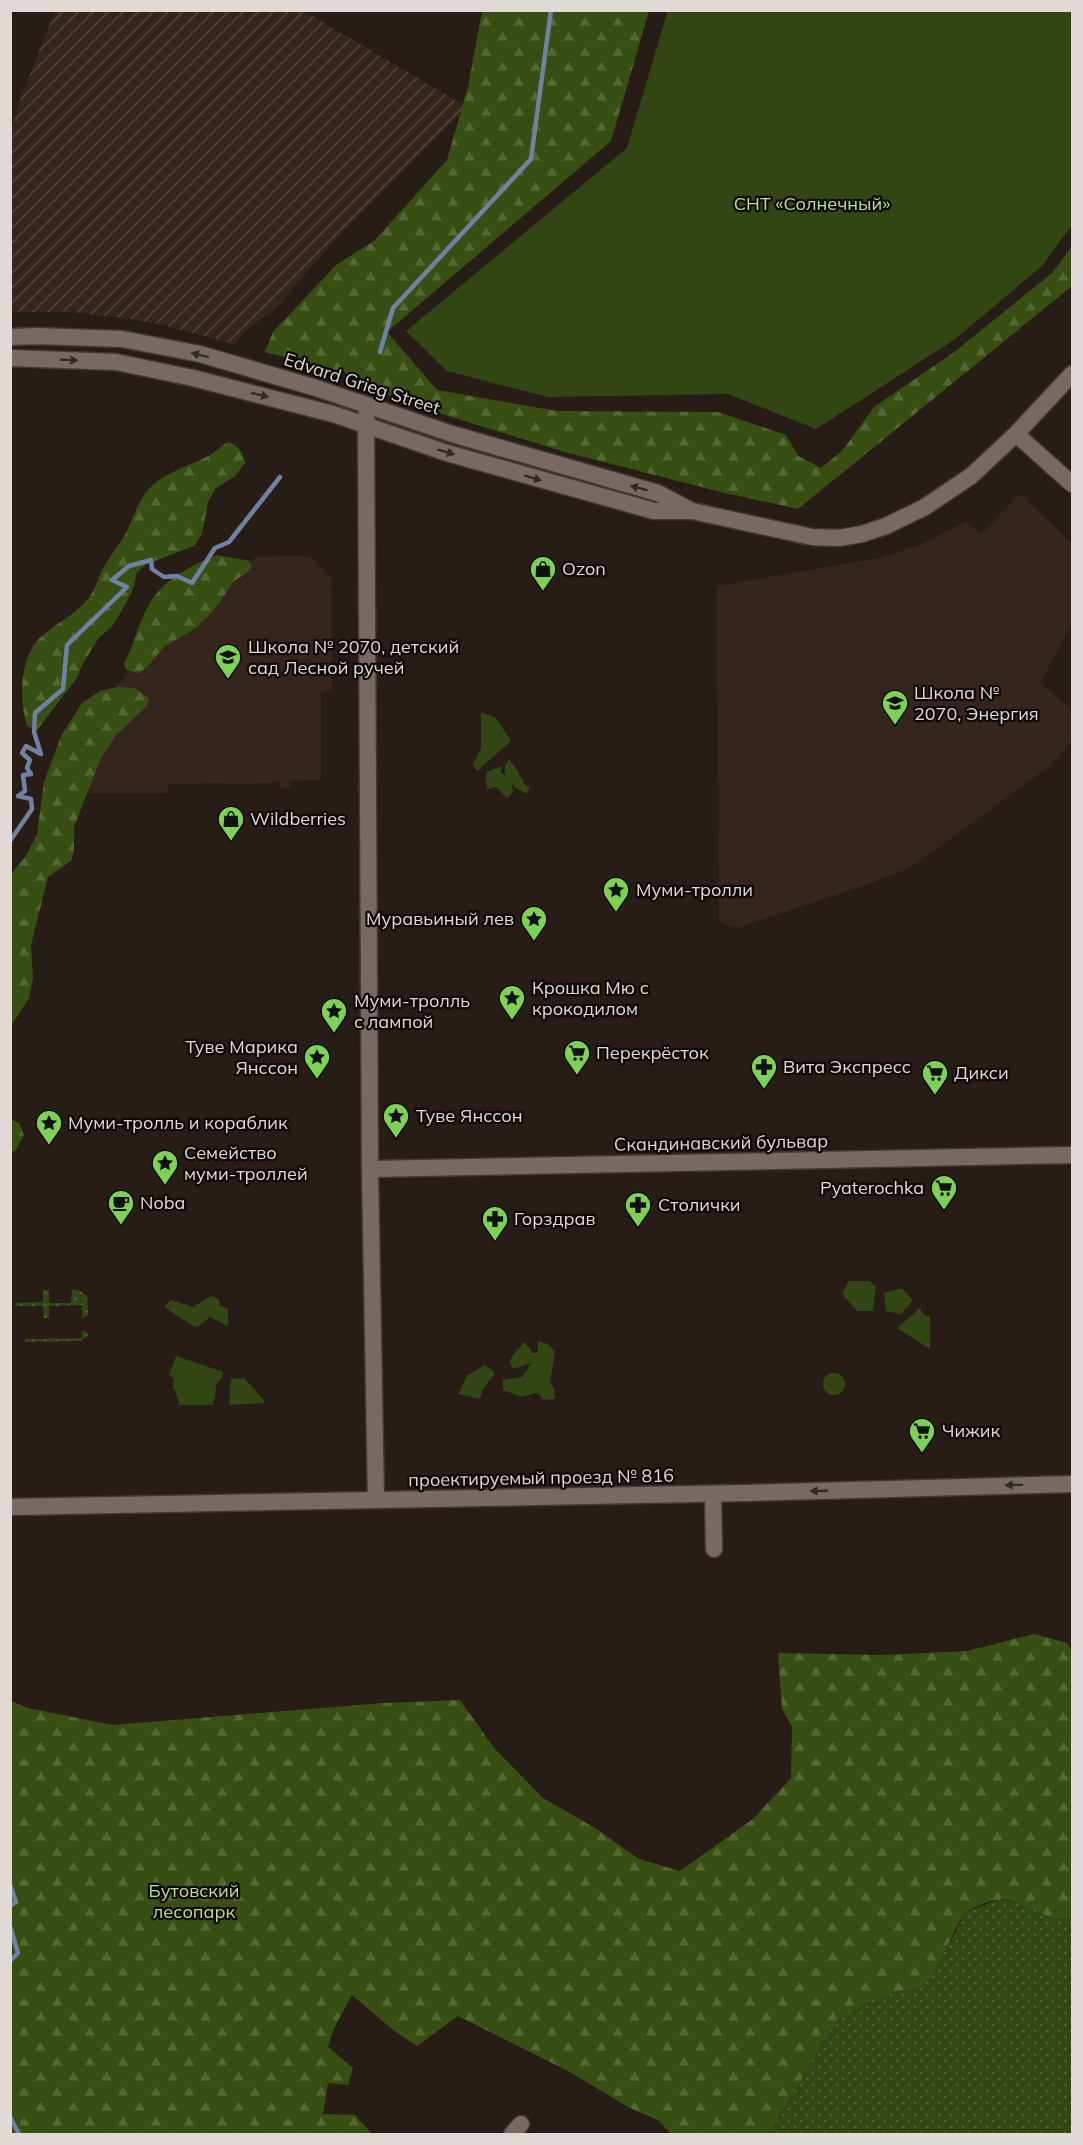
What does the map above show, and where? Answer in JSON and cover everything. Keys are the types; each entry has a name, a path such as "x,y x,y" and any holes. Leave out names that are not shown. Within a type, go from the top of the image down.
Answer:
{"street":[{"name":"Edvard Grieg Street","path":"10,337 122,339 200,354 368,405 452,435 658,493 692,512"},
{"name":"Edvard Grieg Street","path":"10,358 116,362 212,383 333,414 447,453 654,511 692,512 812,537 838,538 862,534 925,507 971,476 1016,434 1072,374"},
{"path":"368,405 366,425 370,1169 376,1500"},
{"path":"1016,434 1072,484"},
{"name":"Скандинавский бульвар","path":"370,1169 1072,1155"},
{"name":"проектируемый проезд № 816","path":"10,1507 713,1494 1072,1484"},
{"path":"713,1494 714,1549"}],"shaded area":[{"path":"55,11 304,11 467,107 335,240 276,308 241,335 236,345 164,325 130,319 72,312 11,312 11,131 21,96"},
{"name":"Школа № 2070, Энергия","path":"1020,494 1072,544 1072,627 1040,683 1072,710 1072,742 1046,769 917,863 904,870 737,928 719,920 717,586 880,558 924,543 966,521 981,535"},
{"name":"Школа № 2070, детский сад Лесной ручей","path":"304,556 313,558 331,577 332,691 321,692 321,780 291,781 290,788 279,787 279,782 226,785 225,783 168,784 167,793 54,794 117,687 163,627 256,557"}],"green space":[{"name":"СНТ «Солнечный»","path":"668,10 1072,11 1072,225 1042,266 954,340 816,429 728,394 548,397 447,371 406,331 627,148"},
{"path":"482,11 649,11 611,141 387,332 437,390 557,411 718,412 786,435 798,456 821,468 842,451 874,407 953,353 1052,273 1072,246 1072,286 798,509 725,493 565,452 400,401 344,372 265,352 273,332 336,265 374,241 447,160 468,87"},
{"path":"229,442 240,450 245,463 235,476 216,488 208,502 202,534 194,546 147,564 137,572 132,592 122,610 113,625 98,639 77,678 37,730 27,726 22,691 23,678 25,666 34,645 42,636 78,610 88,599 105,564 126,533 140,502 151,487 167,475 210,455"},
{"path":"217,555 250,561 251,567 248,572 234,581 215,609 197,627 164,647 139,673 126,670 124,663 142,618 156,595 179,574"},
{"path":"117,687 135,688 149,699 147,706 116,735 101,758 74,827 74,852 71,861 48,877 31,945 33,978 29,998 11,1026 11,874 26,856 37,834 44,782 61,736 82,703 100,691"},
{"path":"481,712 496,718 511,741 477,771 473,764 481,748"},
{"path":"509,759 524,784 530,788 526,794 512,785 513,792 507,798 496,787 488,789 486,776 487,772 502,766 501,773 505,775 505,765"},
{"path":"10,1119 19,1123 24,1135 15,1151 11,1152"},
{"path":"849,1281 869,1281 876,1287 873,1311 857,1311 842,1294"},
{"path":"902,1288 912,1300 909,1306 900,1314 886,1311 884,1293"},
{"path":"72,1289 81,1291 87,1296 88,1315 82,1318 82,1305 49,1306 49,1318 44,1318 43,1306 15,1306 15,1303 43,1302 43,1290 49,1290 49,1303 71,1303"},
{"path":"211,1296 219,1299 220,1305 228,1309 228,1326 210,1317 195,1327 164,1307 171,1300 193,1307"},
{"path":"920,1308 923,1314 930,1317 930,1349 897,1328"},
{"path":"82,1331 87,1332 88,1336 80,1341 25,1342 25,1339 82,1338"},
{"path":"538,1341 548,1344 555,1352 550,1382 554,1388 555,1399 543,1400 536,1393 522,1397 503,1390 503,1380 522,1377 531,1363 513,1369 510,1360 513,1355 524,1342 532,1353 536,1353"},
{"path":"176,1356 223,1372 222,1378 216,1384 212,1405 178,1405 173,1388 174,1379 169,1375"},
{"path":"485,1365 493,1371 494,1375 483,1389 480,1399 458,1394 467,1376"},
{"path":"834,1373 842,1376 845,1384 842,1392 834,1395 826,1392 823,1384 826,1376"},
{"path":"244,1378 264,1400 264,1403 229,1405 231,1379"},
{"name":"Бутовский лесопарк","path":"1034,1634 1067,1643 1072,1651 1072,1917 1056,1919 1018,1903 1000,1899 964,1913 931,1977 919,1987 893,1993 864,2004 840,2019 823,2041 772,2130 758,2134 671,2134 658,2120 630,2108 568,2071 458,2016 417,2046 393,2030 352,1995 334,2028 328,2047 353,2068 348,2085 328,2083 323,2114 355,2115 372,2134 11,2134 11,1701 28,1708 112,1725 383,1703 460,1700 494,1748 543,1798 595,1828 639,1859 680,1871 753,1819 791,1778 792,1727 782,1709 778,1653 885,1655 967,1651"},
{"path":"999,1899 1025,1905 1052,1918 1072,1917 1072,2134 758,2134 772,2130 811,2059 839,2021 866,2003 919,1987 956,1932 964,1913"}],"waterway":[{"path":"380,352 393,308 531,159 551,10"},
{"path":"10,841 32,809 31,799 18,796 25,791 23,775 31,774 27,768 30,760 22,753 26,746 41,754 34,732 35,713 63,689 67,645 127,587 112,580 129,566 151,560 152,569 164,577 177,576 192,583 215,548 229,542 280,477"},
{"path":"10,1885 16,1902 10,1906"},
{"path":"10,1926 18,1953 10,1961"},
{"path":"10,2117 19,2134"}],"place":[{"name":"Ozon","path":"543,592"},
{"name":"Школа № 2070, детский сад Лесной ручей","path":"228,680"},
{"name":"Школа № 2070, Энергия","path":"895,726"},
{"name":"Wildberries","path":"231,842"},
{"name":"Муми-тролли","path":"616,913"},
{"name":"Муравьиный лев","path":"534,942"},
{"name":"Крошка Мю с крокодилом","path":"512,1021"},
{"name":"Муми-тролль с лампой","path":"334,1034"},
{"name":"Перекрёсток","path":"577,1076"},
{"name":"Туве Марика Янссон","path":"317,1080"},
{"name":"Вита Экспресс","path":"764,1090"},
{"name":"Дикси","path":"935,1096"},
{"name":"Туве Янссон","path":"396,1139"},
{"name":"Муми-тролль и кораблик","path":"49,1146"},
{"name":"Семейство муми-троллей","path":"165,1186"},
{"name":"Pyaterochka","path":"944,1211"},
{"name":"Noba","path":"121,1226"},
{"name":"Столички","path":"638,1228"},
{"name":"Горздрав","path":"495,1242"},
{"name":"Чижик","path":"922,1454"}]}
